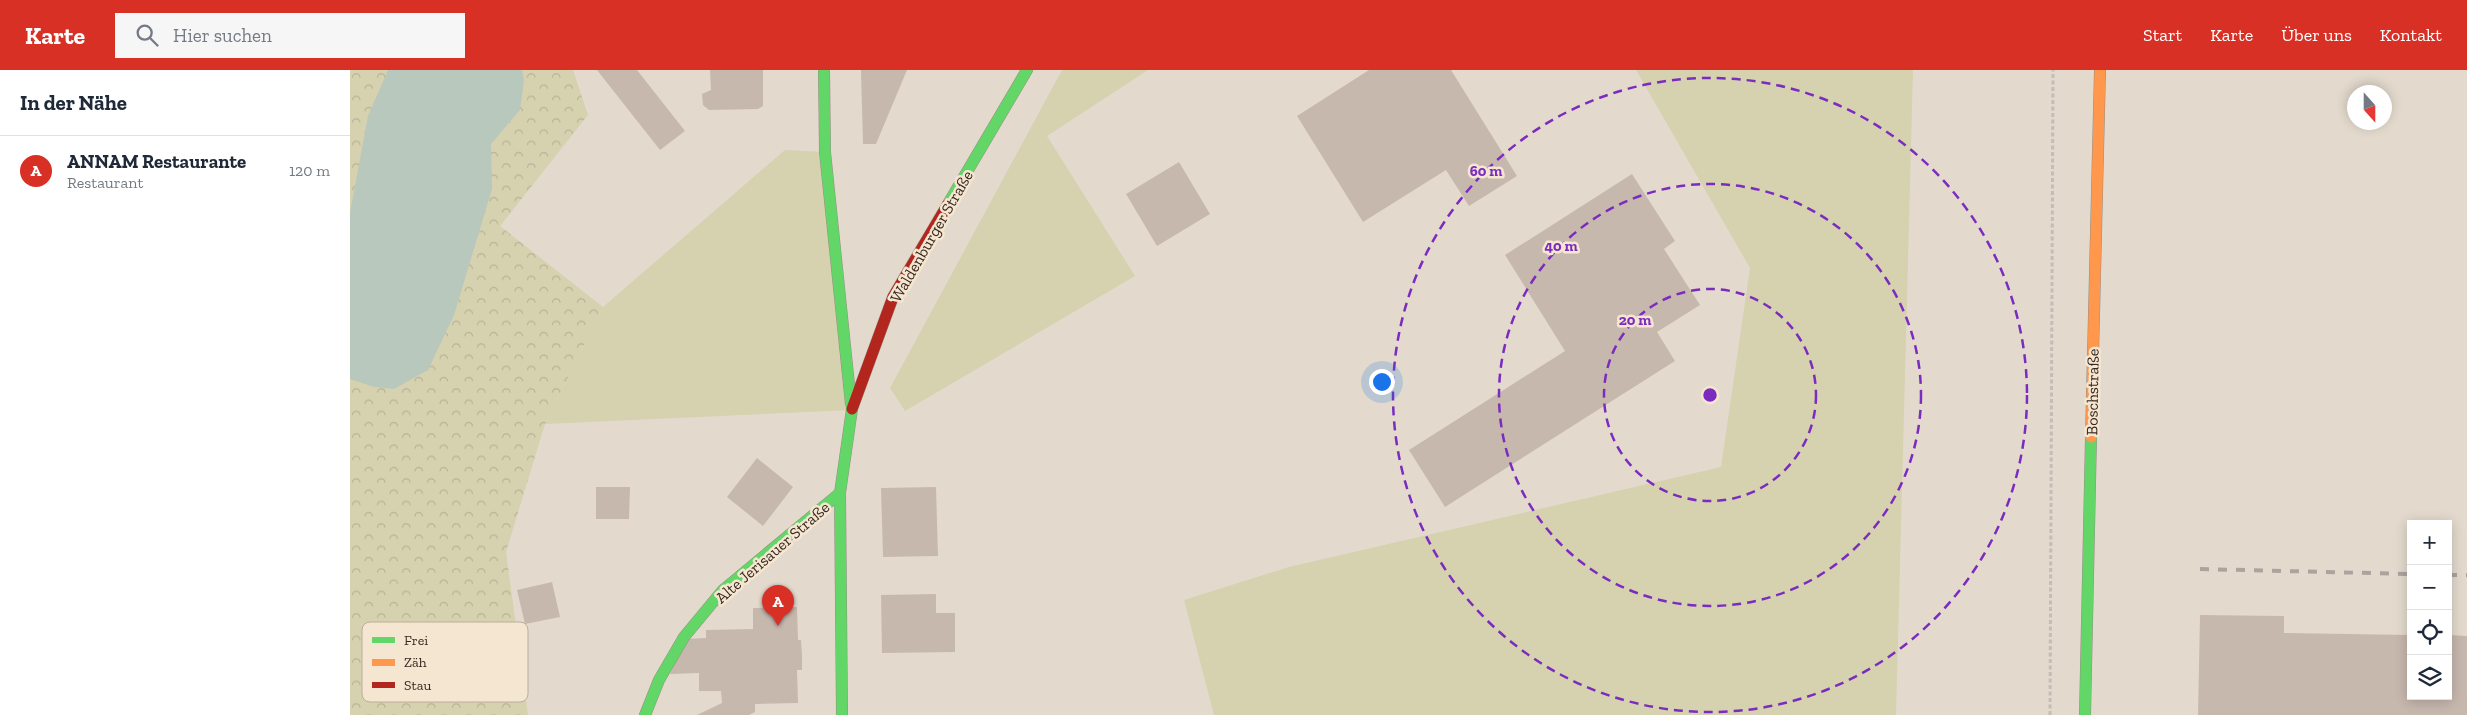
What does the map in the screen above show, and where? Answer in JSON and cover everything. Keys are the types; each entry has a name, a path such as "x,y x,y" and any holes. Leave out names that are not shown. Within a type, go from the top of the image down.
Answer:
{"street":[{"name":"Waldenburger Straße","path":"824,70 825,152 852,410"},
{"name":"Waldenburger Straße","path":"842,715 840,493 852,410 893,297 1027,70"},
{"name":"Boschstraße","path":"2085,715 2100,70"},
{"name":"Alte Jerisauer Straße","path":"645,715 659,680 684,637 723,590 840,493"}],"path":[{"path":"2050,715 2053,70"}],"green space":[{"path":"350,70 573,70 588,115 500,226 603,307 545,424 506,552 515,622 362,622 362,702 526,702 528,715 350,715"},
{"path":"1062,70 1148,70 1047,136 1135,276 905,411 890,388"},
{"path":"1636,70 1913,70 1896,715 1214,715 1184,600 1289,567 1721,467 1750,268"},
{"path":"785,150 825,152 852,410 545,424 603,307"}],"shaded area":[{"path":"388,70 522,70 524,80 520,110 491,144 492,189 454,315 428,370 394,389 374,387 350,379 350,213 368,116"}],"building":[{"path":"597,70 637,70 685,131 660,150"},
{"path":"710,70 763,70 763,106 758,109 709,110 703,105 702,94 711,90"},
{"path":"861,70 907,70 876,144 863,144"},
{"path":"1369,70 1451,70 1517,176 1469,206 1446,170 1363,222 1297,116"},
{"path":"1179,162 1210,214 1157,246 1126,194"},
{"path":"1632,174 1675,241 1664,249 1700,305 1657,332 1675,361 1445,507 1409,450 1565,351 1505,255"},
{"path":"757,458 793,487 763,526 727,497"},
{"path":"596,487 630,487 629,519 596,519"},
{"path":"936,487 938,556 883,557 881,488"},
{"path":"552,582 560,617 528,623 525,622 517,590"},
{"path":"936,594 936,613 955,613 955,652 882,653 881,595"},
{"path":"797,607 798,640 801,640 802,656 802,670 797,670 798,703 755,704 755,712 749,715 697,715 722,703 721,691 699,691 699,673 670,674 687,639 706,638 706,630 753,629 753,608"},
{"path":"2200,615 2284,616 2284,633 2407,635 2407,700 2452,700 2452,635 2467,636 2467,715 2198,715"}],"railway":[{"path":"2200,569 2407,574"},
{"path":"2452,575 2467,575"}],"traffic: fast":[{"path":"824,70 825,152 851,404"},
{"path":"948,204 1027,70"},
{"path":"842,715 840,493 852,409"},
{"path":"2085,715 2091,437"},
{"path":"645,715 659,680 684,637 723,590 840,493"}],"traffic: slow":[{"path":"2091,437 2100,70"}],"traffic: jam":[{"path":"852,409 893,297 948,204"}],"place":[{"name":"ANNAM Restaurante","path":"778,626"}]}
